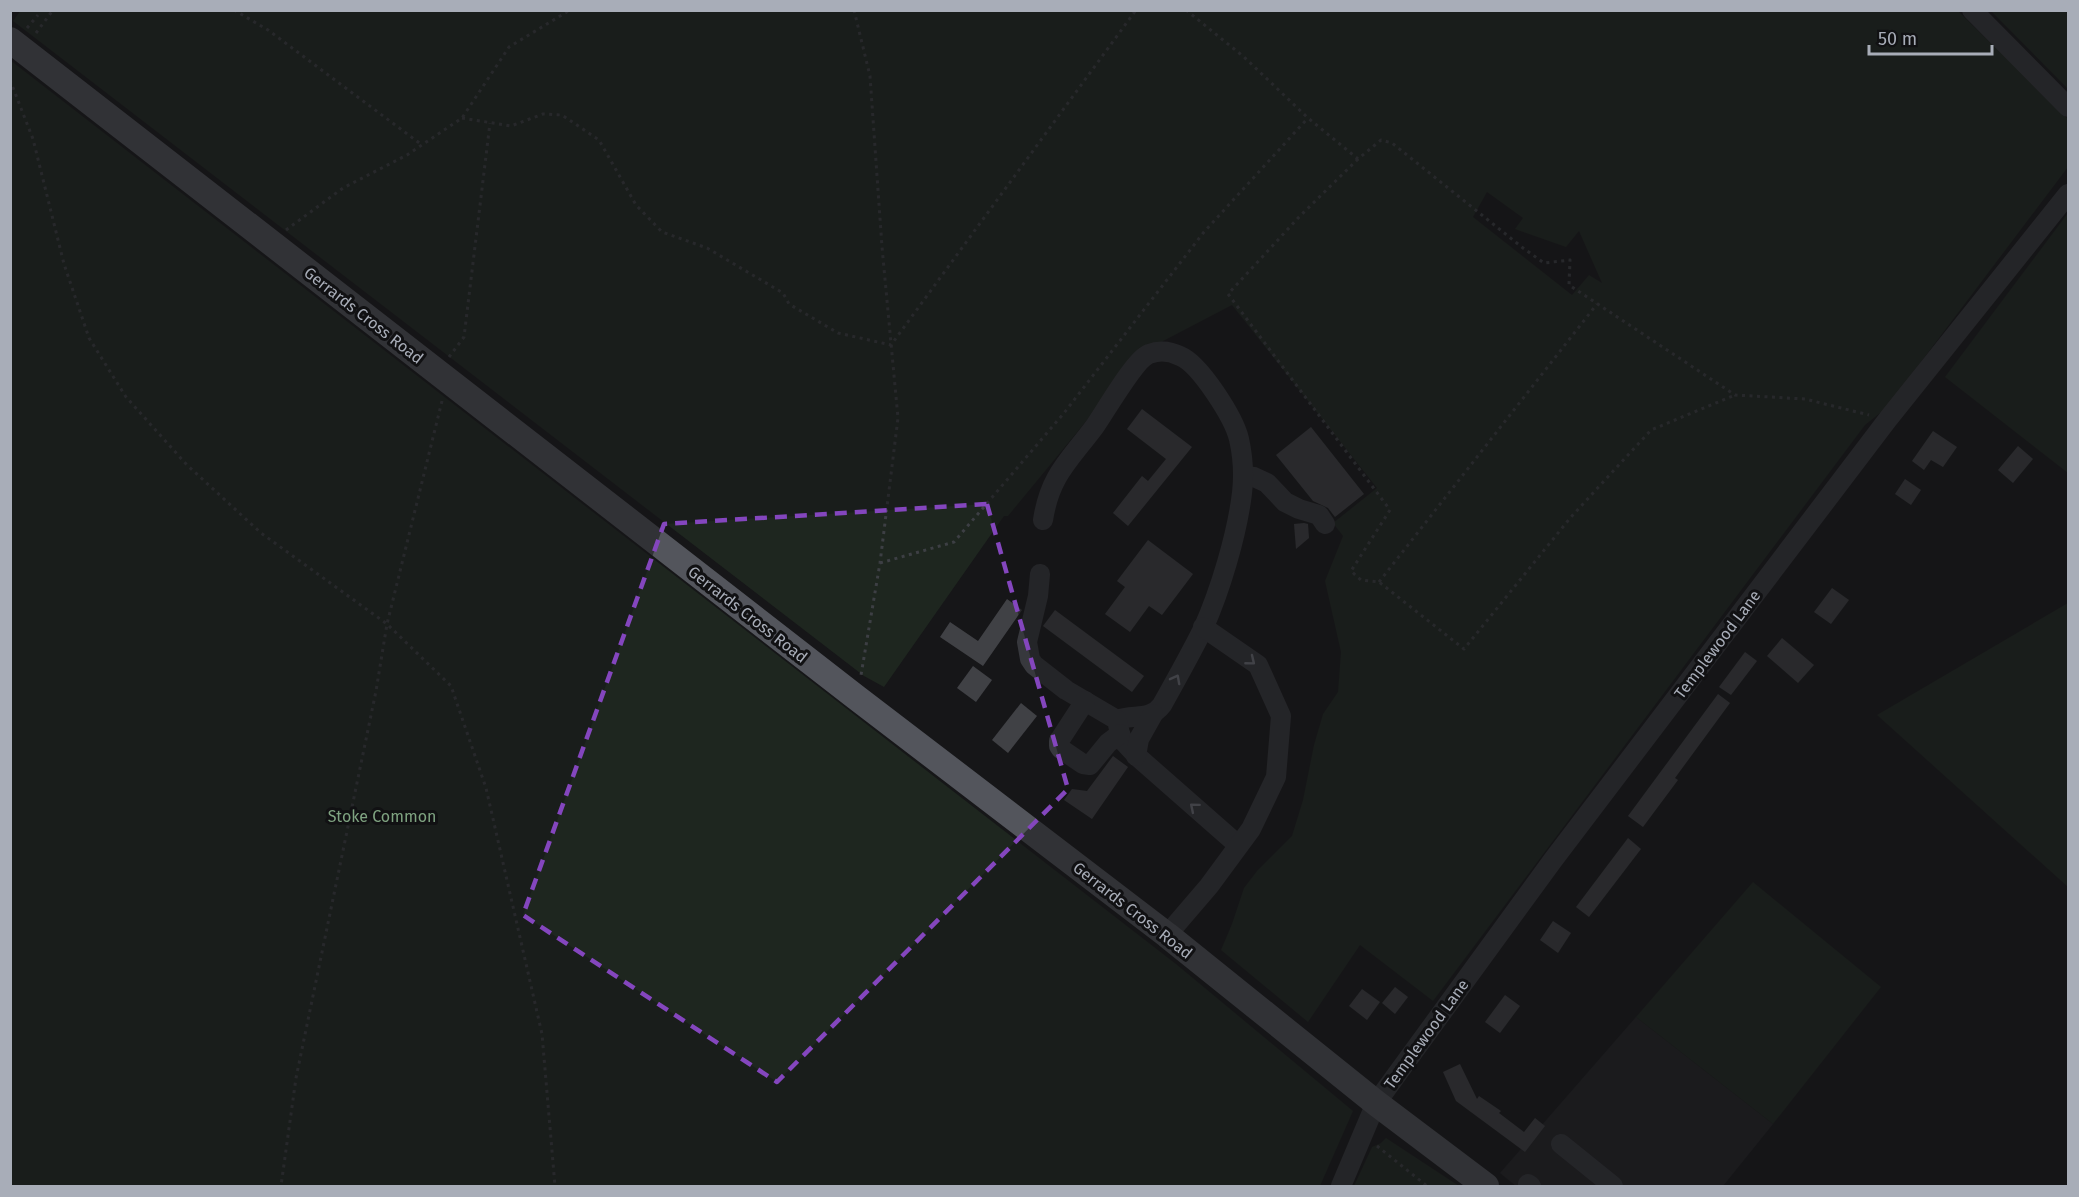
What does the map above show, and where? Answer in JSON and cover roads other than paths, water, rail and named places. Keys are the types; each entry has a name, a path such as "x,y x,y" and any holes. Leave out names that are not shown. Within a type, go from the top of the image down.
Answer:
{"main road":[{"name":"Gerrards Cross Road","path":"16,45 857,698 1167,934 1376,1103 1486,1186"}],"street":[{"path":"1972,10 2068,107"},
{"name":"Templewood Lane","path":"1341,1186 1376,1103 1553,860 1888,419 2068,194"},
{"path":"1043,520 1046,499 1061,468 1094,427 1146,354 1164,351 1182,356 1213,387 1239,438 1243,476 1241,496 1227,563 1203,627 1162,705 1153,714 1139,739 1136,756"},
{"path":"1243,476 1254,477 1267,483 1285,502 1319,515 1325,524"},
{"path":"1040,574 1038,596 1027,642 1030,659 1066,690 1118,727 1136,756 1238,845"},
{"path":"1167,934 1209,886 1251,829 1276,777 1281,716 1258,665 1203,627"},
{"path":"1085,702 1059,741 1061,749 1083,764 1090,765 1108,743 1123,718 1153,714"},
{"path":"1561,1144 1613,1186"}],"park label":[{"name":"Stoke Common","path":"382,816"}]}
